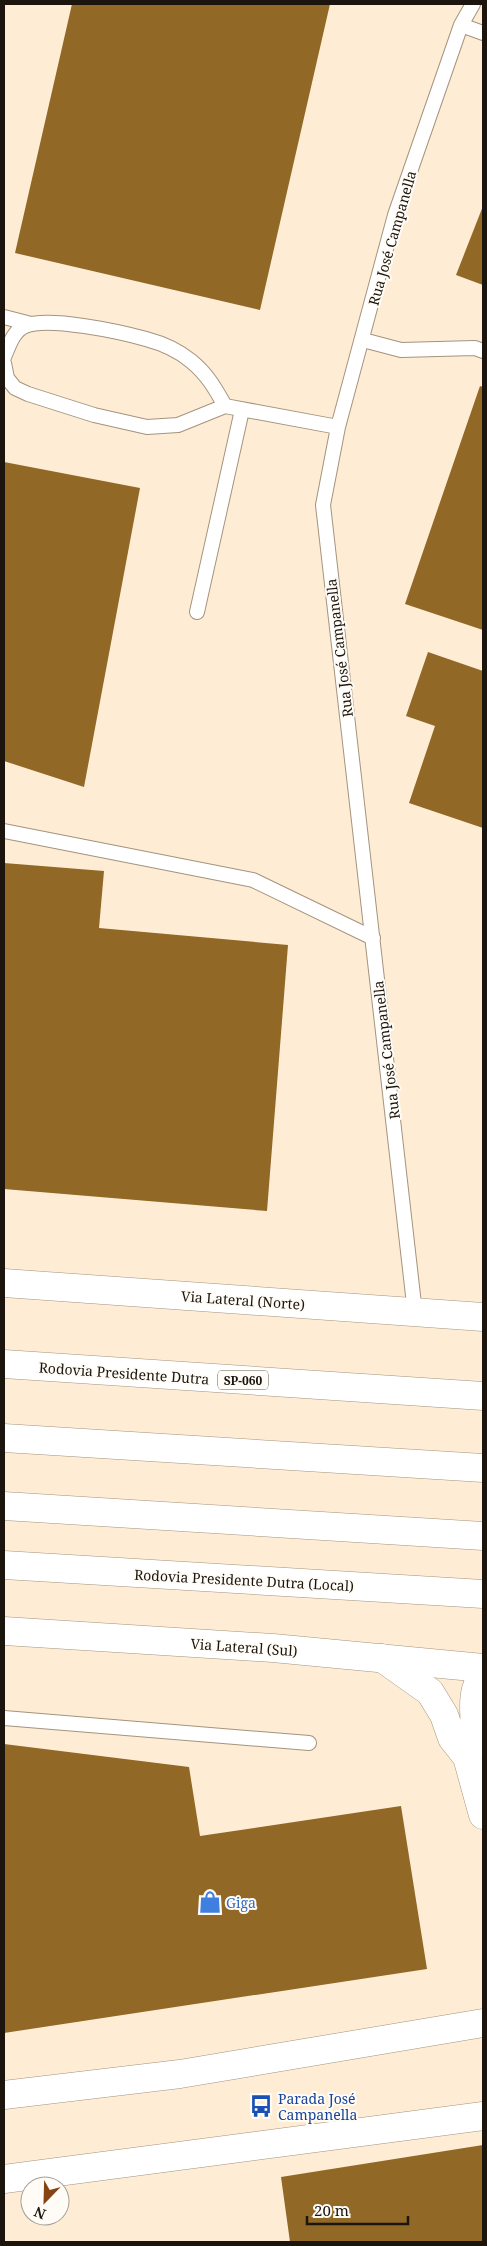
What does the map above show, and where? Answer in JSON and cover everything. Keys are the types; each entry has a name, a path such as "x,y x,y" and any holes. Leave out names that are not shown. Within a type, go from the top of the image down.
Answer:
{"main road":[{"name":"Via Lateral (Norte)","path":"4,1283 483,1318"},
{"name":"Rodovia Presidente Dutra","path":"4,1364 483,1396"},
{"path":"4,1438 483,1468"},
{"path":"4,1506 483,1536"},
{"name":"Rodovia Presidente Dutra (Local)","path":"4,1565 483,1594"},
{"name":"Via Lateral (Sul)","path":"4,1631 273,1648 483,1668"},
{"path":"382,1658 430,1692 444,1715 452,1738 467,1757 483,1815"},
{"path":"467,1757 474,1740 473,1704 476,1686 483,1674"},
{"path":"4,2095 180,2074 483,2024"},
{"path":"4,2178 483,2116"}],"lane":[{"name":"Rua José Campanella","path":"415,1313 323,505 338,427 395,216 461,25 473,4"},
{"path":"461,25 483,33"},
{"path":"4,317 31,324"},
{"path":"4,357 13,337 23,327 31,324 56,322 147,339 167,347 190,360 210,378 225,406"},
{"path":"363,340 401,350 475,348 483,351"},
{"path":"4,363 7,378 15,388 28,394 94,416 147,427 178,425 225,406 338,427"},
{"path":"197,612 242,410"},
{"path":"4,831 253,880 373,938"},
{"path":"4,1718 309,1743"}],"building":[{"path":"72,4 330,4 260,310 15,253"},
{"path":"483,206 483,285 456,275"},
{"path":"480,386 483,387 483,630 405,604"},
{"path":"4,462 140,488 84,787 4,761"},
{"path":"428,652 483,671 483,828 409,803 435,726 406,716"},
{"path":"4,863 104,871 99,928 288,945 267,1211 4,1189"},
{"name":"Giga","path":"4,1744 189,1767 200,1836 401,1806 427,1969 4,2033"},
{"path":"483,2145 483,2242 290,2242 281,2177"}],"place":[{"name":"Giga","path":"210,1902"},
{"name":"Parada José Campanella","path":"261,2106"}]}
